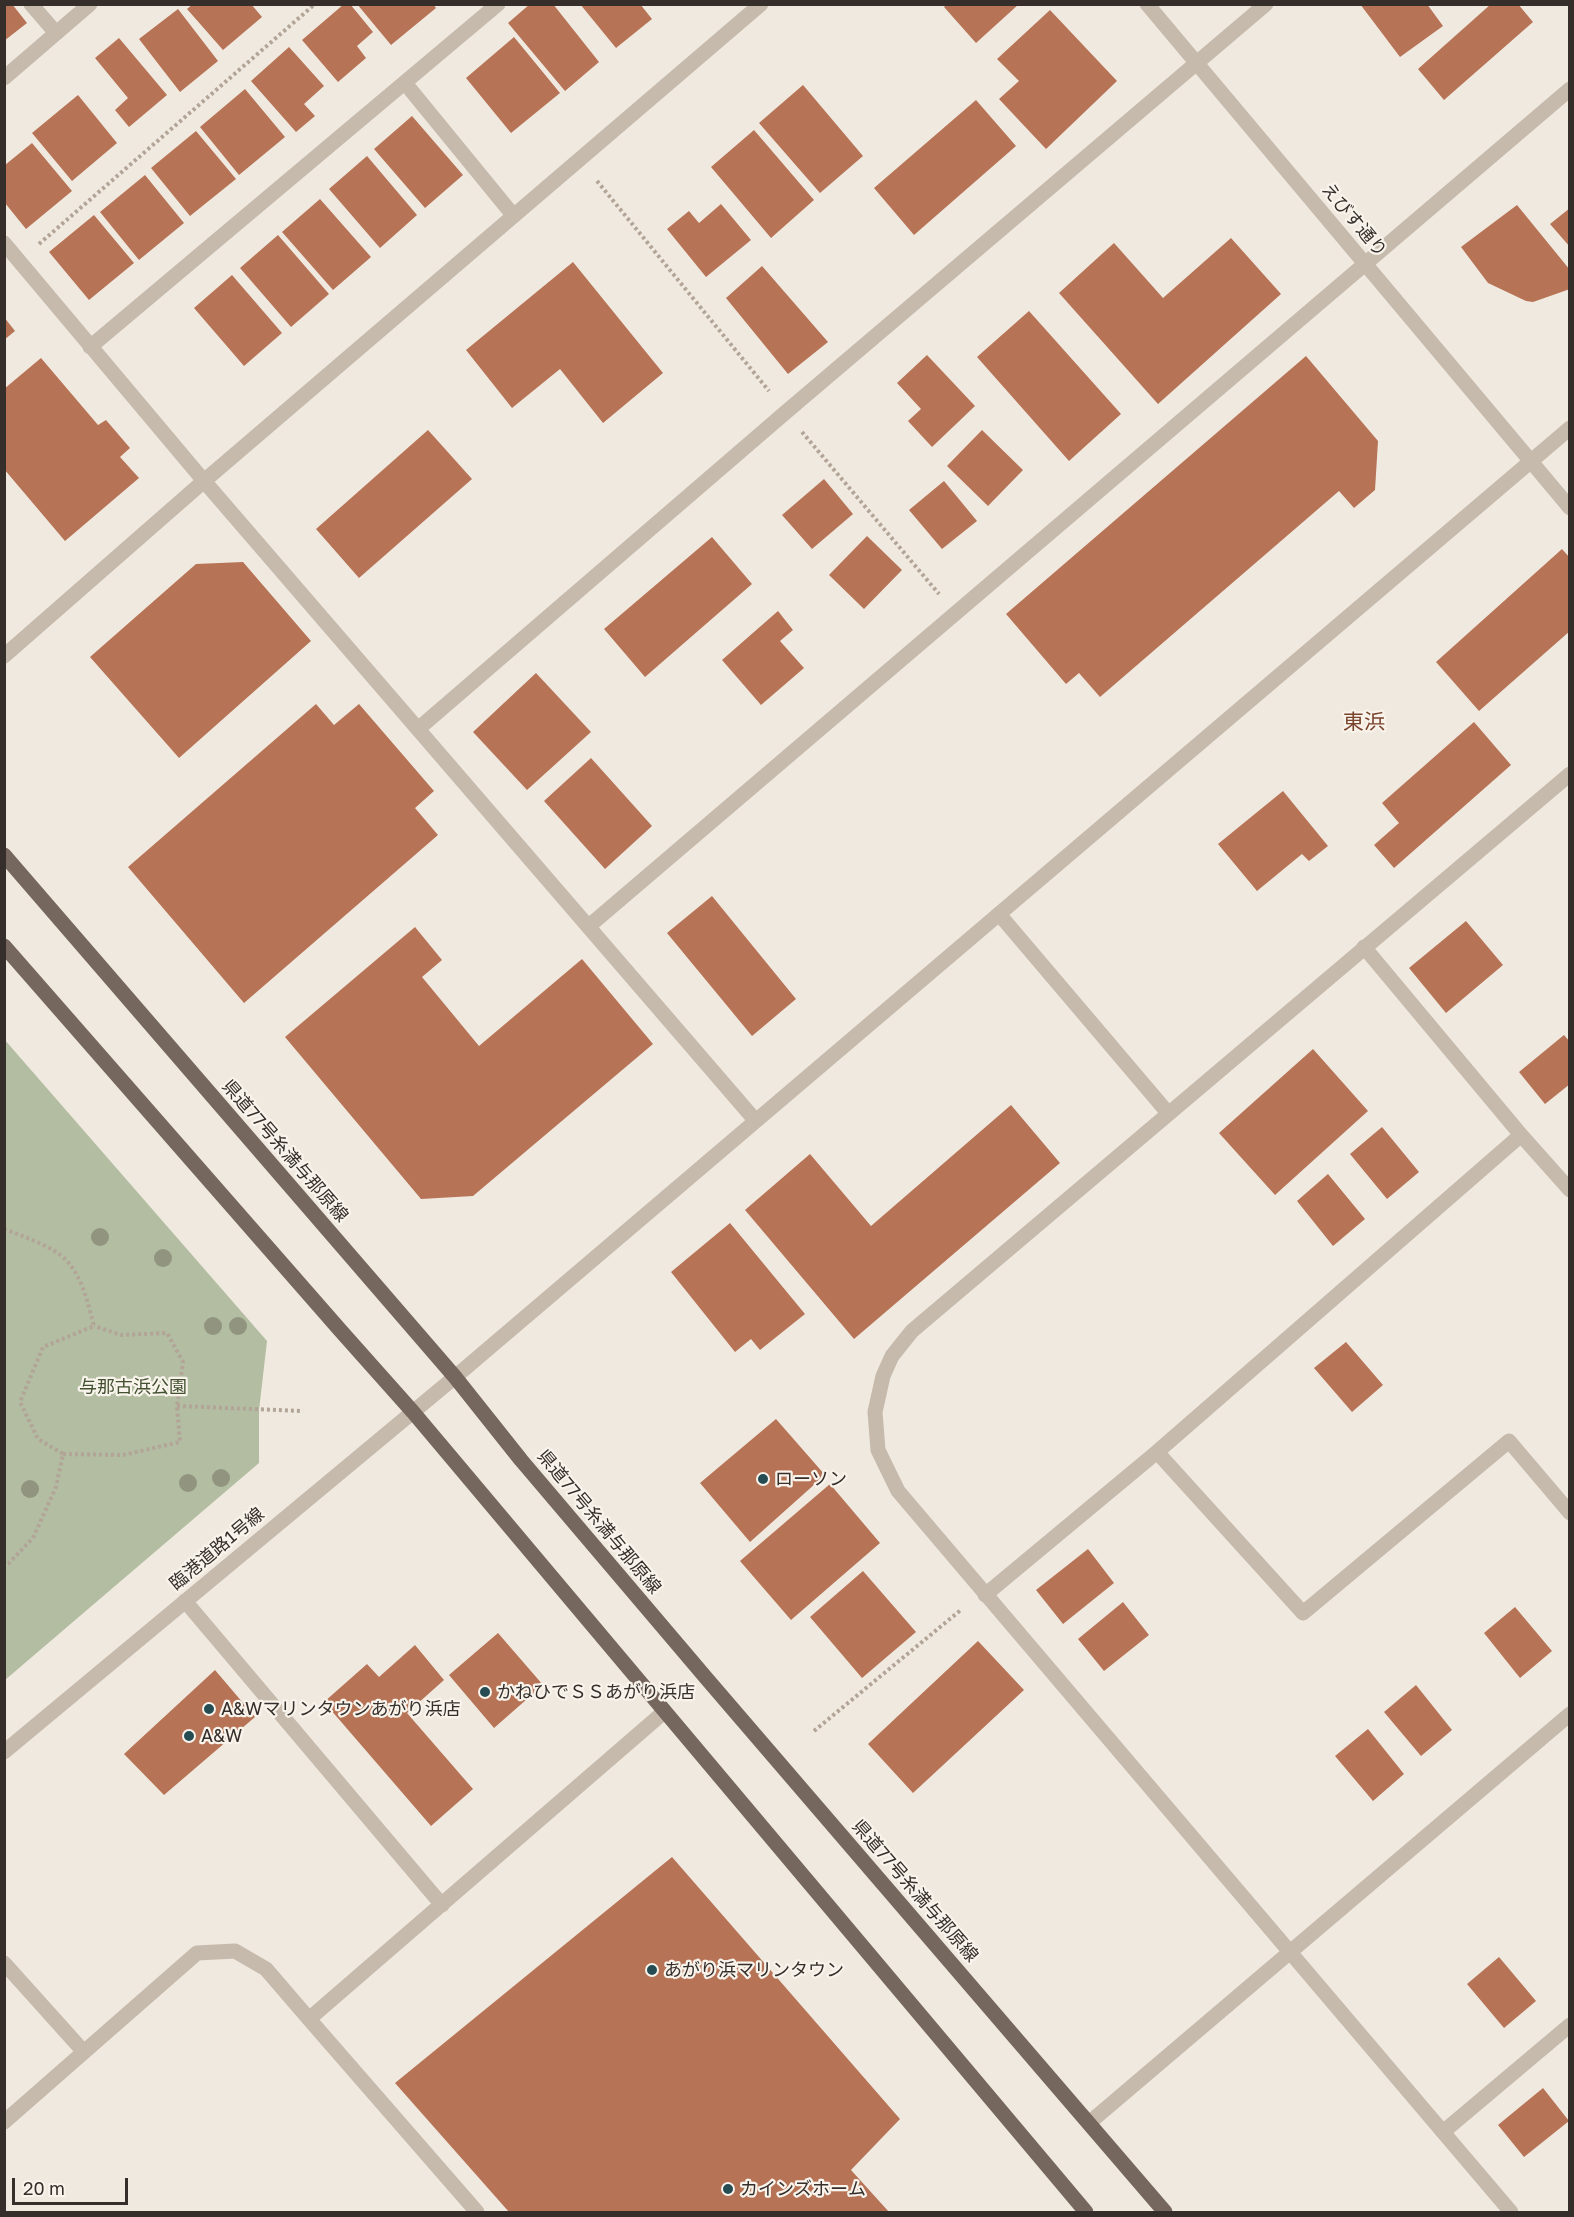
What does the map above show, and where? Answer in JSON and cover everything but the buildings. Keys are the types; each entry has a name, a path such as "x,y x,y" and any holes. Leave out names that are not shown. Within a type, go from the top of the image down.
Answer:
{"main road":[{"name":"県道77号糸満与那原線","path":"4,855 455,1377 521,1460 706,1679 1165,2212"},
{"path":"4,946 414,1412 1086,2212"}],"street":[{"path":"31,4 56,33"},
{"path":"4,78 90,4"},
{"path":"90,347 498,4"},
{"path":"4,656 204,481 761,4"},
{"name":"えびす通り","path":"1147,4 1569,508"},
{"path":"418,729 786,412 1266,4"},
{"path":"405,83 513,215"},
{"path":"589,926 1569,89"},
{"path":"4,243 204,481 755,1120"},
{"name":"臨港道路1号線","path":"4,1752 414,1412 1569,428"},
{"path":"1511,2212 898,1491 878,1450 875,1412 884,1376 892,1356 912,1331 1569,774"},
{"path":"999,914 1168,1113"},
{"path":"1364,946 1569,1190"},
{"path":"985,1595 1157,1452 1521,1135"},
{"path":"1157,1452 1303,1613 1509,1442 1569,1513"},
{"path":"185,1601 442,1905"},
{"path":"309,2019 664,1712"},
{"path":"1089,2123 1569,1714"},
{"path":"4,2122 197,1953 235,1952 266,1970 477,2212"},
{"path":"4,1963 84,2052"},
{"path":"1443,2132 1569,2025"}],"path":[{"path":"20,261 315,4"},
{"path":"579,159 786,412 955,612"},
{"path":"4,1229 37,1242 67,1261 85,1292 94,1326"},
{"path":"94,1326 121,1335 167,1333 183,1362 177,1406 180,1442 123,1455 63,1454 38,1439 20,1402 43,1347 94,1326"},
{"path":"177,1406 303,1411"},
{"path":"4,1565 9,1563 33,1538 56,1487 63,1454"},
{"path":"814,1731 962,1608"}],"green space":[{"name":"与那古浜公園","path":"4,1039 267,1341 259,1410 259,1463 5,1680"}],"place":[{"name":"ローソン","path":"763,1479"},
{"name":"かねひでＳＳあがり浜店","path":"485,1692"},
{"name":"A&Wマリンタウンあがり浜店","path":"209,1709"},
{"name":"A&W","path":"189,1736"},
{"name":"あがり浜マリンタウン","path":"652,1970"},
{"name":"カインズホーム","path":"728,2189"}],"district":[{"name":"東浜","path":"1364,722"}]}
